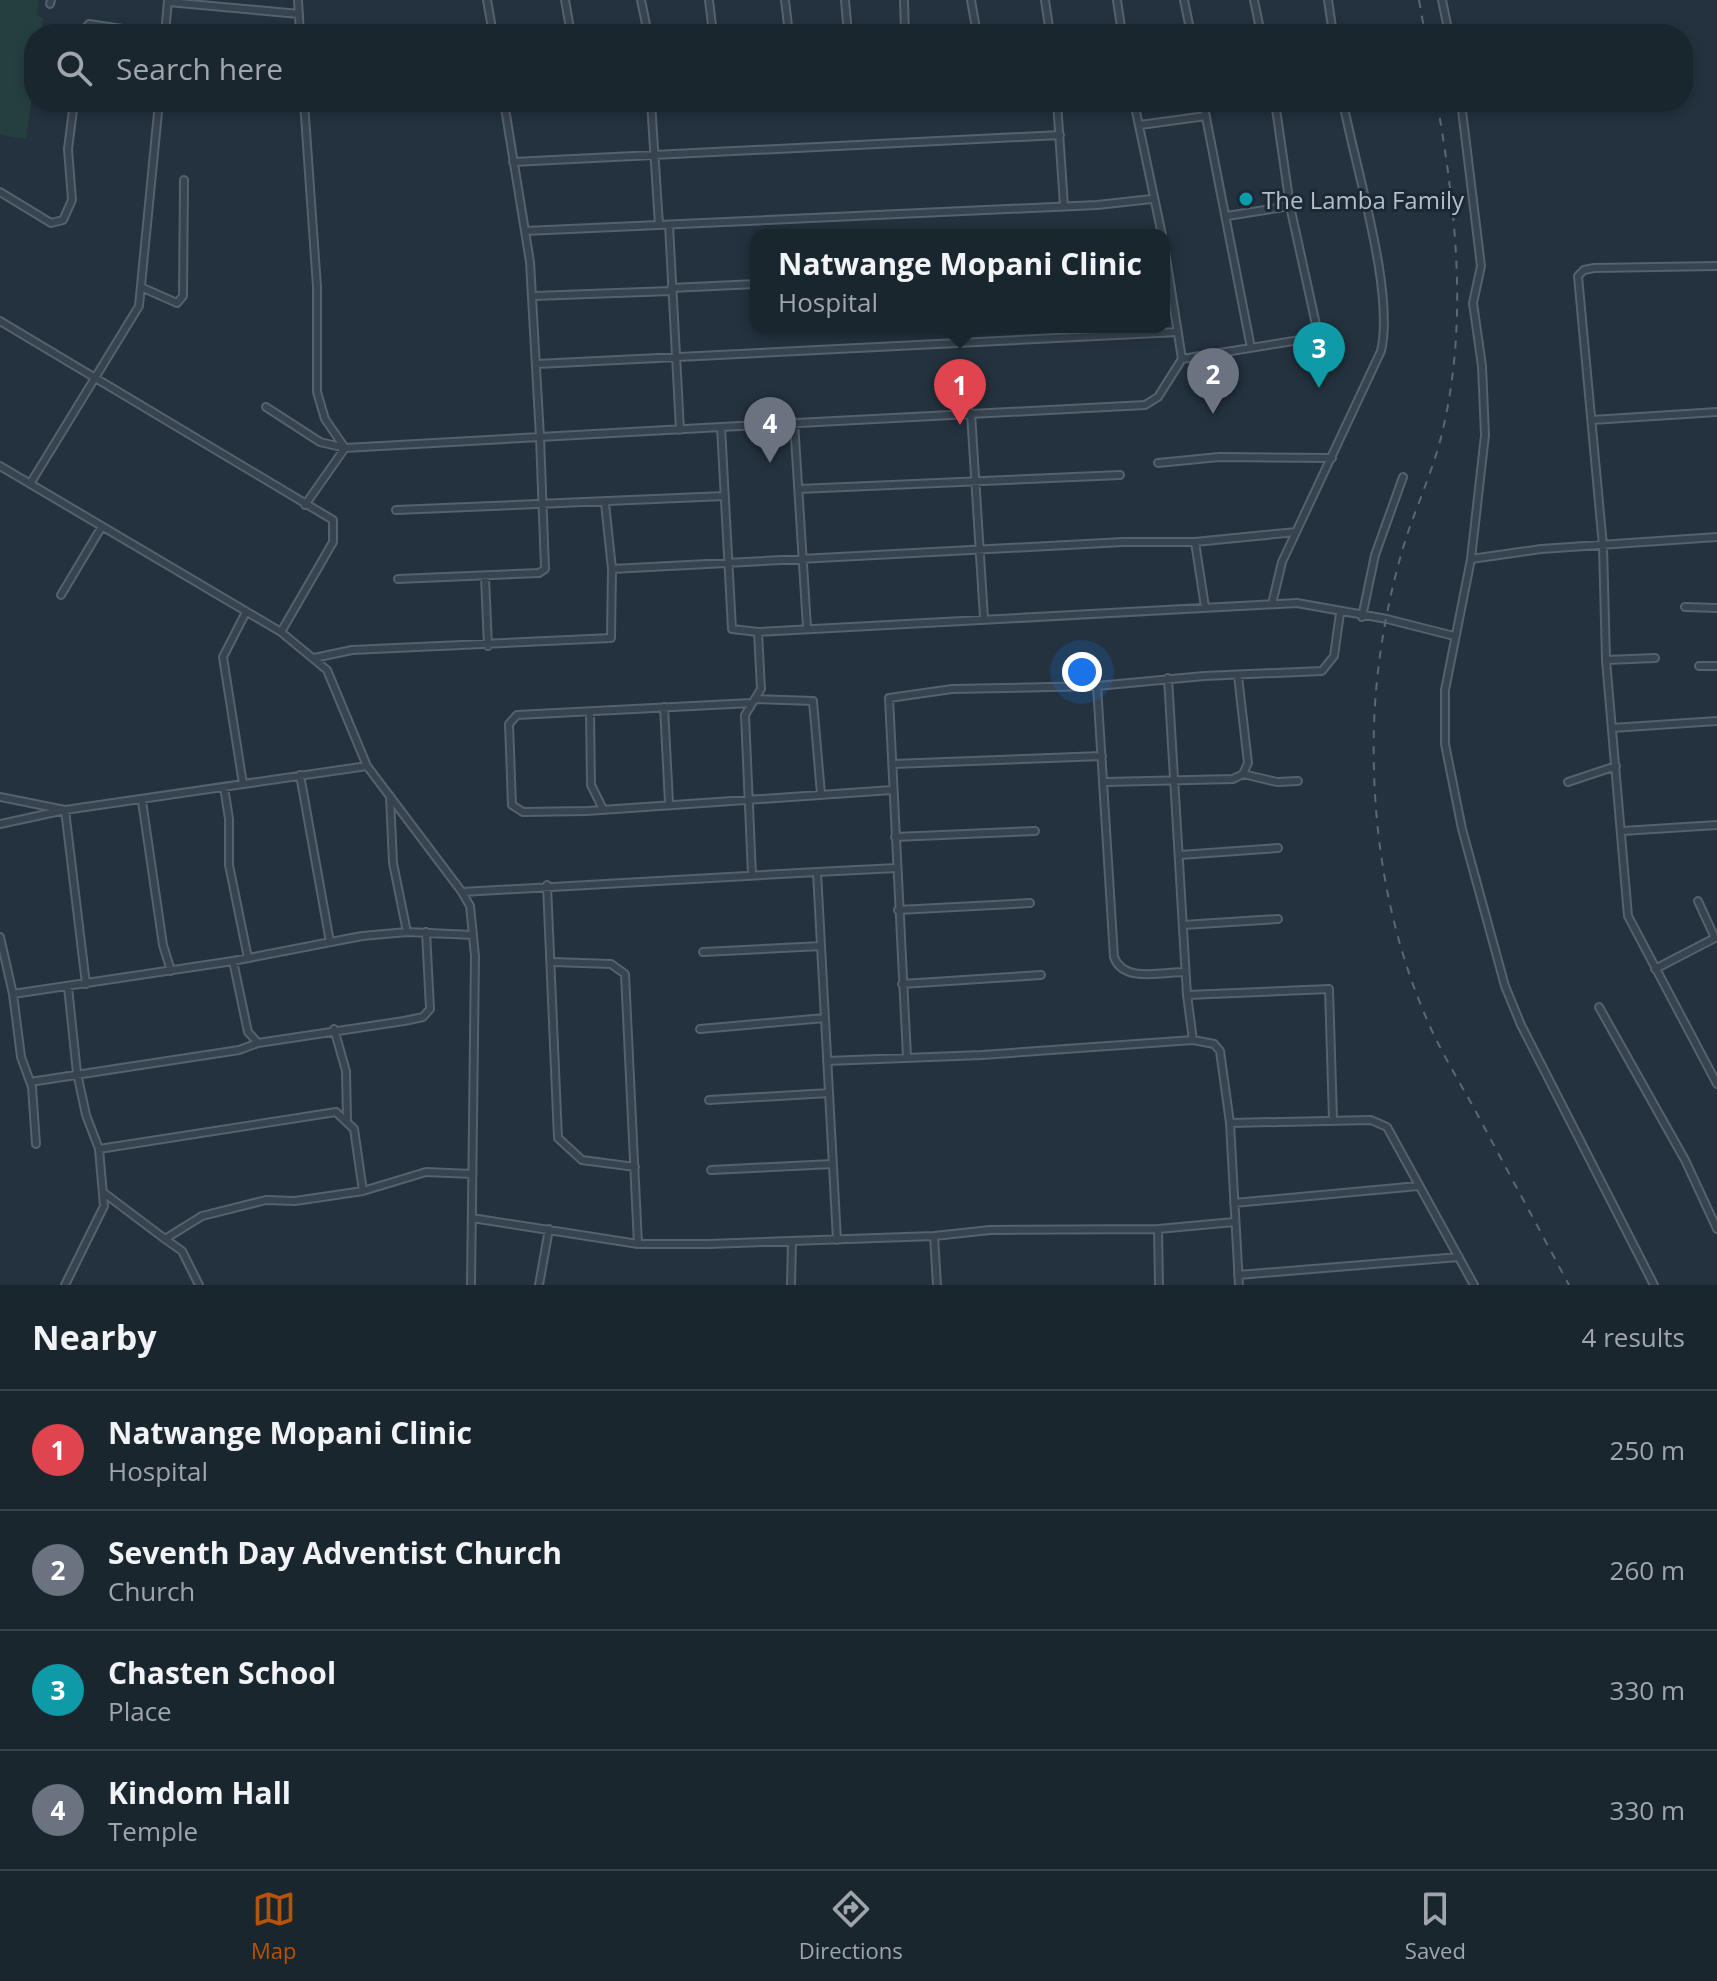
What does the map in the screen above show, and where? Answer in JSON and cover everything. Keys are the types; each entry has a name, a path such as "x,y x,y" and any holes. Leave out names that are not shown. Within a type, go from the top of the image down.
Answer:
{"street":[{"path":"298,0 300,24"},
{"path":"487,0 491,24"},
{"path":"565,0 569,24"},
{"path":"641,0 646,24"},
{"path":"709,0 712,24"},
{"path":"845,0 847,24"},
{"path":"904,0 905,24"},
{"path":"971,0 975,24"},
{"path":"1045,0 1049,24"},
{"path":"1117,0 1121,24"},
{"path":"1184,0 1189,24"},
{"path":"1254,0 1259,24"},
{"path":"1328,0 1332,24"},
{"path":"1442,0 1447,24"},
{"path":"166,24 168,1 299,14"},
{"path":"787,1 788,24"},
{"path":"0,192 51,223 63,220 72,200 68,149 73,112"},
{"path":"30,484 135,315 143,288 158,112"},
{"path":"305,112 317,287 317,392 325,419 345,448"},
{"path":"398,579 485,577 539,573 545,569 534,296 506,112"},
{"path":"652,112 659,225"},
{"path":"1058,112 1064,206"},
{"path":"1137,112 1160,229"},
{"path":"1205,112 1251,348"},
{"path":"1182,359 1312,338 1317,334 1290,206 1277,112"},
{"path":"1272,604 1282,562 1381,351 1385,334 1372,238 1345,112"},
{"path":"1462,112 1481,266 1473,303 1485,435 1471,559 1445,690 1445,744 1462,829 1505,986 1548,1080 1654,1285"},
{"path":"1140,125 1206,116"},
{"path":"513,162 1060,135"},
{"path":"143,288 177,303 183,296 184,180"},
{"path":"525,231 1064,206 1152,199"},
{"path":"1227,216 1290,206"},
{"path":"669,225 680,430"},
{"path":"1717,266 1594,268 1584,270 1578,276 1603,546 1606,660 1628,916 1717,1084"},
{"path":"534,296 750,284"},
{"path":"266,407 320,442 345,448 1145,405 1158,397 1182,359 1170,286"},
{"path":"0,321 333,520 336,534 281,632"},
{"path":"1170,332 1178,332"},
{"path":"537,364 1159,333"},
{"path":"1592,420 1717,412"},
{"path":"971,413 984,618"},
{"path":"794,422 807,627"},
{"path":"721,427 732,629 758,632 1272,604 1321,606 1340,613 1387,619 1454,636"},
{"path":"305,505 345,448"},
{"path":"1158,463 1219,457 1332,458"},
{"path":"0,466 281,632 314,658 327,670 367,766 462,892 470,906 473,935 471,1285"},
{"path":"799,489 1120,475"},
{"path":"1362,617 1375,555 1403,477"},
{"path":"396,510 725,496"},
{"path":"314,658 352,650 611,638 612,569 605,503"},
{"path":"61,595 101,528"},
{"path":"612,569 1195,542 1296,532"},
{"path":"1471,559 1541,549 1717,537"},
{"path":"1195,542 1205,607"},
{"path":"485,577 488,646"},
{"path":"1685,607 1717,608"},
{"path":"243,784 223,657 246,612"},
{"path":"907,1057 888,704 893,695 952,689 1097,686 1168,678 1322,671 1334,656 1340,613"},
{"path":"752,875 745,715 761,689 758,632"},
{"path":"1606,660 1655,658"},
{"path":"1699,666 1717,666"},
{"path":"1105,782 1233,779 1243,774 1248,763 1238,676"},
{"path":"1168,678 1185,972 1193,1040"},
{"path":"1097,686 1114,957 1118,968 1127,974 1185,972"},
{"path":"821,794 813,701 754,701 510,719 512,805 523,812 892,790"},
{"path":"664,707 669,803"},
{"path":"590,712 591,785 603,809"},
{"path":"1612,728 1717,721"},
{"path":"893,764 1102,756"},
{"path":"0,824 65,810 367,766"},
{"path":"1568,782 1616,766"},
{"path":"1243,774 1277,782 1298,781"},
{"path":"300,775 330,942"},
{"path":"224,787 229,819 229,865 248,958"},
{"path":"390,796 393,863 407,932"},
{"path":"0,797 65,810"},
{"path":"142,801 163,945 171,971"},
{"path":"65,810 86,984"},
{"path":"1622,831 1717,825"},
{"path":"895,837 1035,831"},
{"path":"1180,855 1278,848"},
{"path":"462,892 896,868"},
{"path":"817,872 837,1240"},
{"path":"547,885 558,1138 582,1160 635,1167"},
{"path":"1655,969 1715,938 1698,901"},
{"path":"898,910 1030,903"},
{"path":"1183,925 1278,919"},
{"path":"13,994 407,932 473,935"},
{"path":"30,1082 239,1050 258,1043 334,1029 423,1017 431,1000 426,932"},
{"path":"0,937 13,994 21,1057 30,1082 38,1128 36,1144"},
{"path":"703,952 821,946"},
{"path":"233,961 244,1018 252,1040 258,1043"},
{"path":"552,962 611,964 625,974 638,1244"},
{"path":"902,984 1041,975"},
{"path":"65,1285 104,1211 99,1149 86,1115 77,1073 68,987"},
{"path":"1187,995 1329,989 1333,1119"},
{"path":"1599,1007 1685,1160 1717,1229"},
{"path":"700,1029 825,1018"},
{"path":"334,1029 346,1071 347,1119 356,1135 363,1191"},
{"path":"827,1061 982,1055 1193,1040 1214,1044 1220,1051 1230,1123 1239,1285"},
{"path":"709,1100 829,1093"},
{"path":"99,1149 316,1113 336,1112 347,1119"},
{"path":"1230,1123 1333,1119 1371,1120 1387,1127 1474,1285"},
{"path":"711,1170 832,1164"},
{"path":"165,1239 202,1216 266,1200 295,1201 363,1191 426,1172 472,1174"},
{"path":"1234,1203 1418,1186"},
{"path":"104,1193 182,1251 199,1285"},
{"path":"472,1218 638,1244 792,1242 934,1236 990,1230 1158,1229 1234,1222"},
{"path":"539,1285 549,1229"},
{"path":"1158,1229 1159,1285"},
{"path":"934,1236 937,1285"},
{"path":"791,1285 792,1242"},
{"path":"1238,1275 1459,1257"}],"green space":[{"path":"0,0 39,0 37,16 43,18 42,24 24,24 24,112 30,112 26,139 0,135"}],"railway":[{"path":"1419,0 1423,24"},
{"path":"1438,112 1454,224 1455,348 1443,429 1400,558 1380,653 1374,725 1379,839 1392,914 1428,1022 1569,1285"}],"place":[{"name":"The Lamba Family","path":"1246,199"},
{"name":"Chasten School","path":"1319,388"},
{"name":"Seventh Day Adventist Church","path":"1213,414"},
{"name":"Natwange Mopani Clinic","path":"960,425"},
{"name":"Kindom Hall","path":"770,463"}]}
